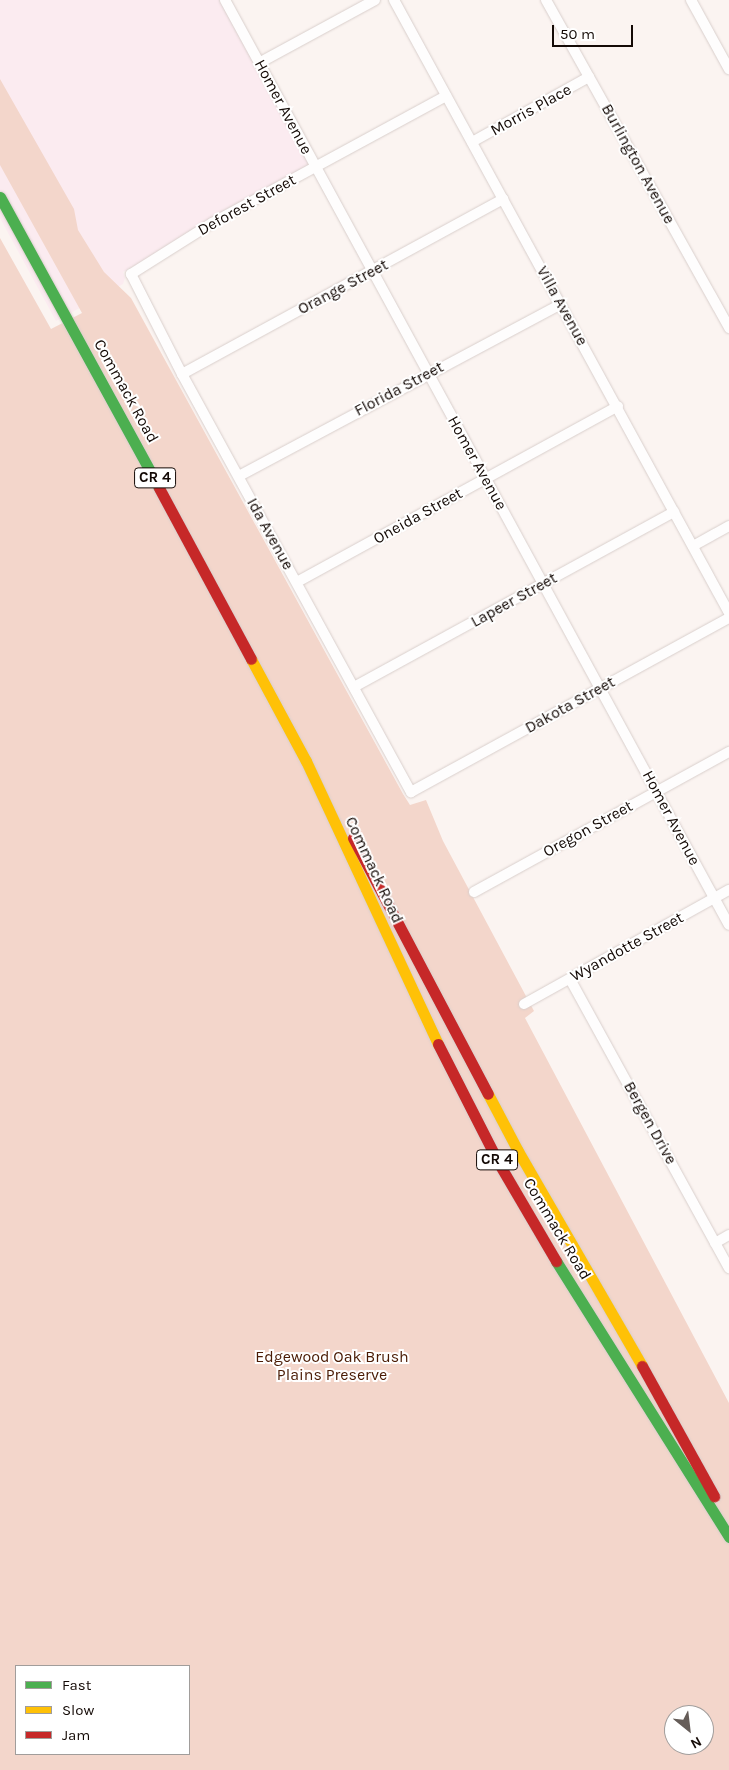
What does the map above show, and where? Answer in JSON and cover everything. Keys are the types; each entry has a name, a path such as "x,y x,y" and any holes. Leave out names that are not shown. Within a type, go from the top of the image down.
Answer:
{"main road":[{"name":"Commack Road","path":"0,197 91,361 306,761 435,1038 498,1162 550,1251 729,1537"},
{"name":"Commack Road","path":"306,761 344,822 518,1151 682,1437 729,1524"}],"street":[{"name":"Homer Avenue","path":"225,0 729,925"},
{"path":"259,62 375,0"},
{"name":"Villa Avenue","path":"394,0 560,304 618,406 729,613"},
{"name":"Burlington Avenue","path":"546,0 729,328"},
{"path":"691,0 729,69"},
{"name":"Morris Place","path":"472,142 590,77"},
{"name":"Deforest Street","path":"131,274 212,223 446,96"},
{"name":"Orange Street","path":"182,374 503,200"},
{"name":"Ida Avenue","path":"131,274 182,374 411,792"},
{"name":"Florida Street","path":"239,476 560,304"},
{"name":"Oneida Street","path":"297,582 618,406"},
{"name":"Lapeer Street","path":"354,687 674,512"},
{"path":"693,546 729,526"},
{"name":"Dakota Street","path":"411,792 729,618"},
{"name":"Oregon Street","path":"474,892 729,752"},
{"name":"Wyandotte Street","path":"524,1004 729,890"},
{"name":"Bergen Drive","path":"570,979 729,1268"},
{"path":"716,1243 729,1235"}],"shaded area":[{"path":"0,0 226,0 316,167 123,272 125,278 123,284 56,321 0,218"}],"green space":[{"name":"Edgewood Oak Brush Plains Preserve","path":"0,79 74,209 78,230 104,272 131,298 403,794 410,805 426,800 443,841 534,1011 525,1018 729,1403 729,1770 0,1770 0,238 51,329 82,313 0,165"}],"traffic: fast":[{"path":"0,197 159,488"},
{"path":"556,1261 729,1537"}],"traffic: slow":[{"path":"251,659 306,761 438,1044"},
{"path":"488,1094 518,1151 642,1366"}],"traffic: jam":[{"path":"159,488 251,659"},
{"path":"353,838 488,1094"},
{"path":"438,1044 498,1162 556,1261"},
{"path":"642,1366 714,1496"}]}
